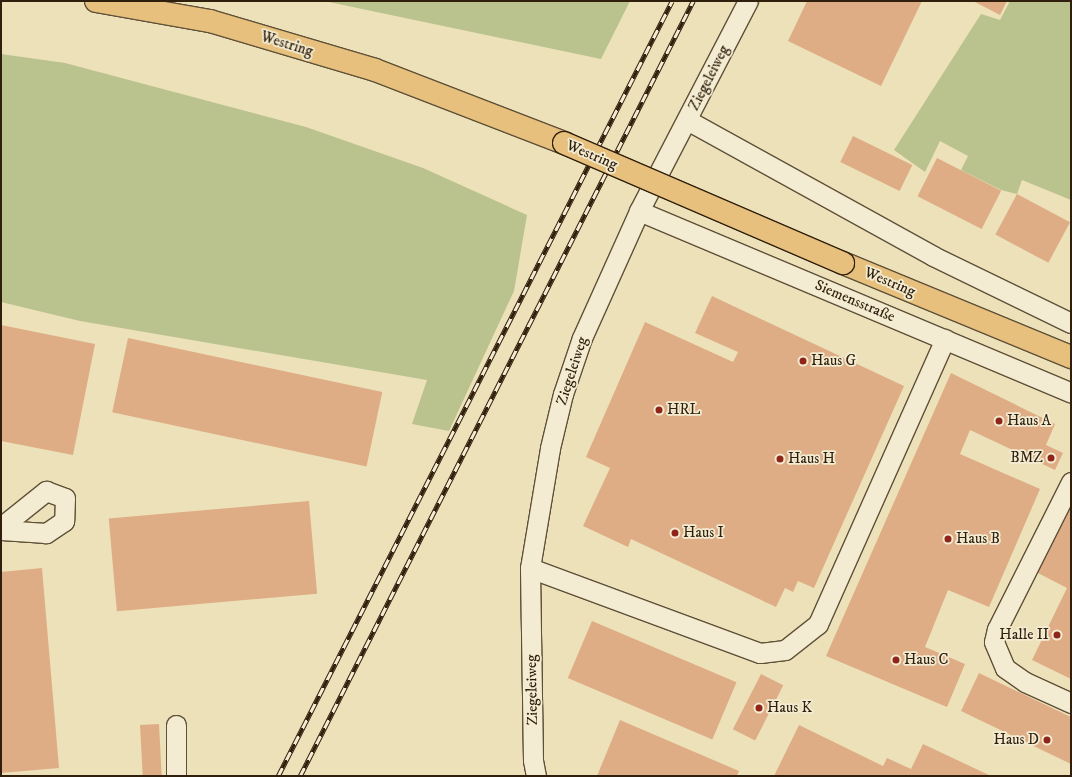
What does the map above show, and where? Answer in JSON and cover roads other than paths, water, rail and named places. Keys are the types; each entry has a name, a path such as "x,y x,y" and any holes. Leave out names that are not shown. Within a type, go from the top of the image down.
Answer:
{"main road":[{"name":"Westring","path":"96,1 210,21 375,70 564,143 843,263 1071,358"}],"street":[{"name":"Ziegeleiweg","path":"536,776 533,760 530,568 550,448 564,394 582,338 639,211 748,1"},
{"path":"687,120 933,256 1071,323"},
{"name":"Siemensstraße","path":"639,211 1071,393"},
{"path":"530,568 760,653 785,650 818,624 945,339"},
{"path":"1071,482 997,629 994,642 1005,668 1025,682 1071,703"},
{"path":"1,527 46,491 65,498 64,521 46,532 1,530"},
{"path":"176,725 176,776"}],"railway":[{"path":"278,776 672,1"},
{"path":"300,776 693,1"}],"place":[{"name":"Haus G","path":"803,361"},
{"name":"HRL","path":"659,410"},
{"name":"Haus A","path":"999,421"},
{"name":"BMZ","path":"1051,458"},
{"name":"Haus H","path":"780,459"},
{"name":"Haus I","path":"675,533"},
{"name":"Haus B","path":"948,539"},
{"name":"Halle II","path":"1057,635"},
{"name":"Haus C","path":"896,660"},
{"name":"Haus K","path":"759,708"},
{"name":"Haus D","path":"1047,740"}]}
